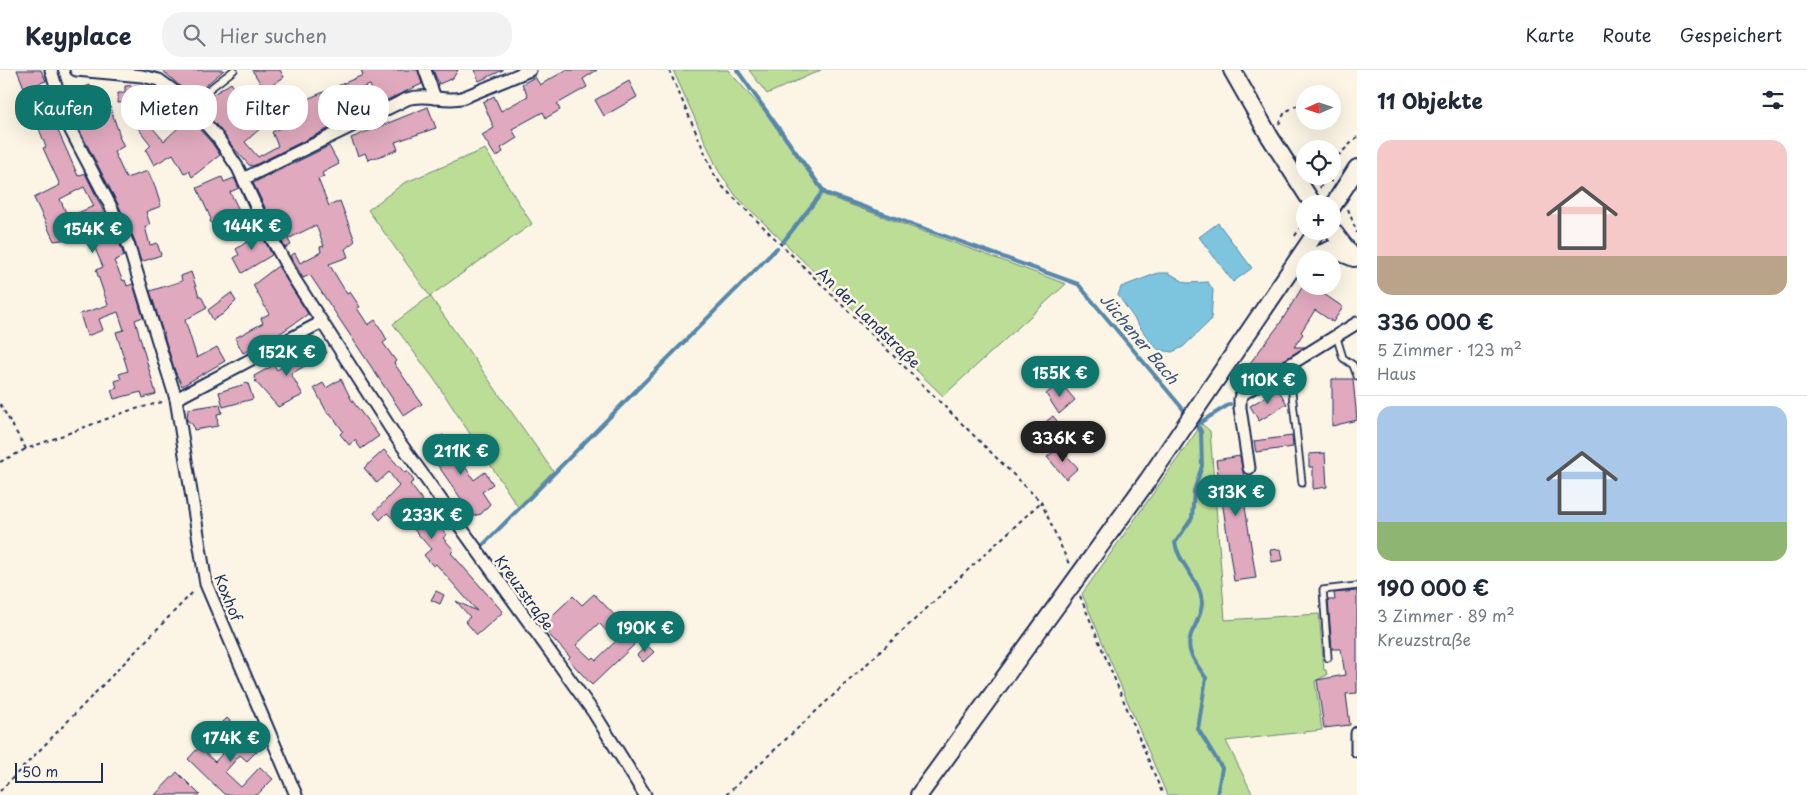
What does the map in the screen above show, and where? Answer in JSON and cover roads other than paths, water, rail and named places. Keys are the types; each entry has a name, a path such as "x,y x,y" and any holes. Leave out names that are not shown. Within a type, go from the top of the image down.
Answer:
{"main road":[{"path":"1232,70 1270,137 1307,195"},
{"path":"1340,195 1357,168"},
{"path":"1340,240 1355,260"},
{"path":"1341,253 1355,260"},
{"path":"919,795 1072,574 1180,435 1296,270"}],"street":[{"name":"Koxhof","path":"51,70 64,115 128,244 176,399 205,580 296,795"},
{"name":"Kreuzstraße","path":"76,70 151,77 168,85"},
{"path":"425,70 435,98"},
{"path":"243,179 407,99 435,98 451,100 466,97 530,70"},
{"name":"Kreuzstraße","path":"210,130 221,143 243,179 275,246 422,476 594,713 645,795"},
{"path":"176,399 322,322"},
{"path":"1249,468 1240,408 1240,398 1246,390 1289,367 1356,326"},
{"path":"1357,733 1357,751"}],"lane":[{"path":"215,85 234,70"},
{"path":"1337,338 1343,358 1353,365 1357,376"},
{"path":"1289,367 1302,483"},
{"path":"1328,658 1323,590 1357,586"}],"water":[{"path":"1218,223 1252,268 1233,282 1199,237"},
{"path":"1158,273 1169,273 1186,283 1208,282 1213,290 1211,320 1183,347 1172,352 1159,350 1151,343 1118,295 1121,287"}],"waterway":[{"name":"Jüchener Bach","path":"737,70 825,193 1078,284 1188,415"},
{"path":"783,242 824,190"},
{"path":"481,547 777,248"},
{"path":"1196,425 1230,404"},
{"name":"Jüchener Bach","path":"1194,422 1201,431 1202,466 1194,491 1192,518 1175,543 1177,551 1201,595 1202,603 1199,618 1191,634 1189,647 1193,659 1206,678 1198,729 1222,768 1217,795"}]}
